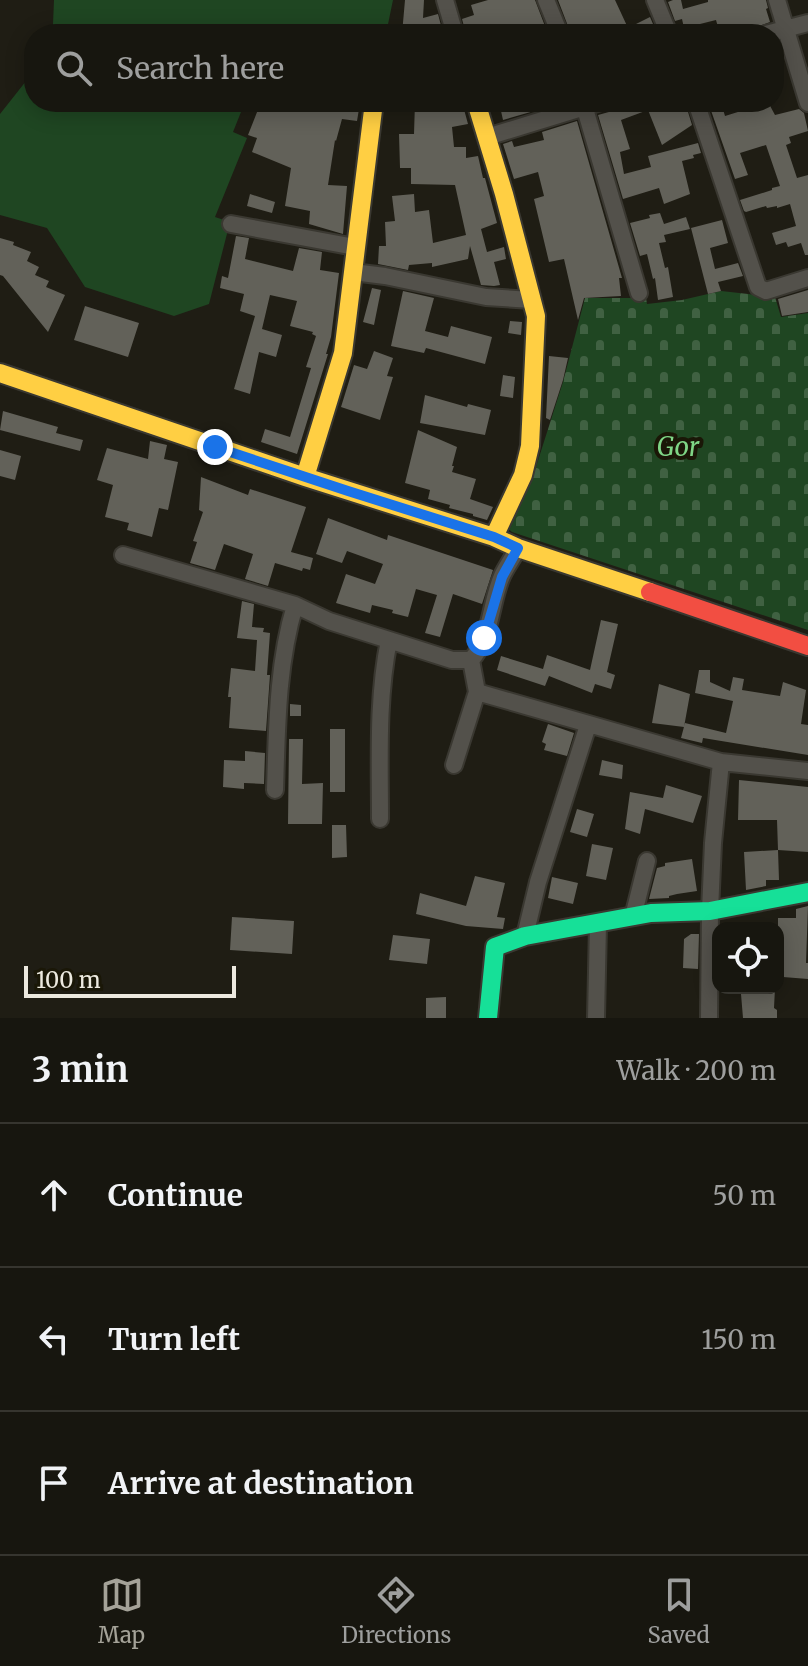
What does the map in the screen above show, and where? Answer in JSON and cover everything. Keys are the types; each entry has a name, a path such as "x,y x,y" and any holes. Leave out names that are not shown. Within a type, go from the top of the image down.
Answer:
{"street":[{"path":"445,0 452,24"},
{"path":"546,0 556,24"},
{"path":"655,0 665,24"},
{"path":"777,0 783,24"},
{"path":"785,30 808,23"},
{"path":"784,26 808,103"},
{"path":"305,477 341,363 373,112"},
{"path":"479,112 536,316 530,446 523,475 494,537"},
{"path":"487,137 563,112"},
{"path":"586,112 639,293"},
{"path":"699,112 758,287 766,291 808,278"},
{"path":"231,224 355,247"},
{"path":"353,272 486,297 532,300"},
{"path":"0,373 305,477 494,537 518,548 808,646"},
{"path":"123,555 295,605 329,621 452,660 471,660 479,652 502,577 518,548"},
{"path":"275,790 283,663 295,605"},
{"path":"380,819 380,719 383,670 389,640"},
{"path":"454,765 477,692 471,660"},
{"path":"477,692 721,762 808,771"},
{"path":"525,936 538,882 588,725"},
{"path":"709,1018 713,843 721,762"},
{"path":"633,917 647,861"},
{"path":"488,1018 495,947 525,936 651,913 710,911 808,892"},
{"path":"596,1018 598,924"}],"green space":[{"path":"54,0 393,0 388,24 53,24"},
{"path":"24,84 24,112 241,112 233,132 247,138 215,217 230,222 209,304 174,316 85,287 47,228 0,215 0,114"},
{"name":"Gor","path":"721,291 775,297 781,317 808,313 808,630 512,532 504,525 535,470 585,298 646,298 647,304"}],"building":[{"path":"405,0 424,0 423,18 438,14 441,24 403,24"},
{"path":"488,0 535,0 544,24 463,24 462,19 474,15 471,5"},
{"path":"558,0 615,0 626,24 567,24"},
{"path":"681,0 683,9 708,0 766,0 770,22 717,24 716,20 683,24 682,19 675,21 668,2"},
{"path":"650,17 653,24 636,24"},
{"path":"799,109 804,113 808,131 789,137 791,143 786,145 797,178 808,175 808,255 805,255 801,243 788,247 786,242 776,245 772,233 796,226 790,204 744,211 740,200 780,186 766,145 740,153 748,175 735,179 712,112 724,112 725,116 738,112 773,112 775,115"},
{"path":"257,112 358,112 357,121 342,119 335,140 328,185 347,186 343,234 309,224 310,211 285,206 291,168 252,152 257,138 248,135"},
{"path":"415,112 465,112 468,124 452,127 454,147 466,147 466,158 478,156 497,223 481,229 487,252 504,247 506,259 494,262 500,285 481,285 470,246 468,259 432,267 432,263 409,265 408,270 378,264 379,246 386,246 385,222 395,221 392,196 414,194 415,212 429,210 433,243 466,235 455,185 411,184 411,168 400,168 399,134 414,134"},
{"path":"501,112 531,112 503,120"},
{"path":"643,112 621,120 630,149 620,152 624,174 651,167 648,156 698,143 701,153 682,161 690,194 664,204 659,188 623,199 598,115"},
{"path":"649,112 688,112 692,125 662,145"},
{"path":"577,121 622,278 619,278 621,296 584,298 578,320 564,259 549,262 534,199 544,196 538,172 514,179 503,144 512,141 514,147 544,140 542,132"},
{"path":"250,194 275,202 272,213 247,206"},
{"path":"660,213 664,224 686,217 690,229 664,235 666,242 659,243 665,268 668,267 673,297 658,300 647,254 640,256 630,223"},
{"path":"722,220 728,243 710,248 715,269 738,263 743,276 718,282 721,291 708,294 691,228"},
{"path":"236,236 249,238 245,259 293,271 299,248 322,252 320,270 339,273 328,354 297,454 261,442 265,429 290,437 311,368 306,367 316,336 313,332 290,326 297,301 270,295 262,329 282,335 276,357 259,352 250,394 234,389 255,316 240,311 244,294 220,288 222,276 228,278"},
{"path":"0,238 31,252 27,261 39,267 35,275 49,281 46,287 65,295 48,332 0,275"},
{"path":"372,288 381,290 374,325 363,322"},
{"path":"808,290 808,312 782,316 778,299"},
{"path":"403,291 434,298 425,331 448,337 451,326 492,337 485,364 426,348 424,353 391,346"},
{"path":"85,306 139,323 128,357 74,340"},
{"path":"510,321 522,322 521,335 508,333"},
{"path":"374,351 393,358 387,376 393,377 380,420 341,407 354,365 367,369"},
{"path":"549,356 568,358 550,420 546,418"},
{"path":"503,375 515,377 513,398 500,396"},
{"path":"425,395 491,410 485,435 420,423"},
{"path":"3,411 58,427 56,433 83,440 80,451 0,430"},
{"path":"418,430 457,447 452,472 476,479 470,499 493,507 487,520 428,499 430,490 405,483"},
{"path":"150,441 167,445 164,459 178,462 168,510 159,508 152,537 127,530 129,523 105,517 113,485 97,480 107,448 148,459"},
{"path":"0,450 21,456 15,480 0,476"},
{"path":"201,477 248,495 250,489 306,507 291,552 313,558 310,570 303,568 302,571 275,563 268,586 245,579 253,554 224,544 215,570 190,563 197,542 193,541 203,512 199,510"},
{"path":"328,518 387,540 388,535 493,570 482,604 453,594 440,637 425,633 437,595 416,589 408,617 372,605 370,613 336,603 346,574 375,584 383,564 347,551 342,563 316,554"},
{"path":"242,601 254,604 252,627 264,628 263,632 270,633 266,731 229,728 231,668 255,671 257,640 237,638"},
{"path":"601,620 618,624 607,672 615,675 611,689 595,684 592,693 549,676 545,686 497,670 501,656 543,669 547,655 590,670"},
{"path":"699,670 710,670 710,682 730,691 733,677 744,679 742,690 780,696 783,682 806,690 801,724 808,725 808,755 703,738 702,743 681,738 685,723 726,733 733,701 695,693"},
{"path":"659,684 690,694 684,727 652,723"},
{"path":"290,704 301,705 301,716 290,716"},
{"path":"548,724 574,733 567,756 544,750 546,744 542,742"},
{"path":"330,729 345,729 345,792 330,792"},
{"path":"289,739 303,739 302,784 323,783 322,824 288,824"},
{"path":"245,751 265,753 264,784 244,783 244,789 223,787 224,760 245,761"},
{"path":"602,760 623,765 622,779 599,775"},
{"path":"739,780 808,787 808,852 778,850 777,820 738,820"},
{"path":"666,785 702,796 693,823 645,809 640,834 625,829 630,792 663,798"},
{"path":"577,809 594,814 587,837 570,832"},
{"path":"332,825 346,825 347,857 332,858"},
{"path":"592,844 613,848 606,880 586,876"},
{"path":"778,850 779,880 766,880 766,886 746,890 744,852"},
{"path":"692,859 697,891 649,899 657,868 665,866 665,863"},
{"path":"475,876 505,883 497,917 505,918 503,929 466,926 416,914 420,893 466,906"},
{"path":"552,877 578,883 573,904 548,898"},
{"path":"808,906 808,979 784,977 784,922 778,922 778,918 796,918 796,909"},
{"path":"232,917 294,921 292,954 230,950"},
{"path":"691,934 699,934 698,969 683,968 684,939"},
{"path":"393,935 430,939 427,964 389,960"},
{"path":"741,994 775,994 777,1018 743,1018"},
{"path":"446,997 446,1018 426,1018 426,998"}],"traffic: fast":[{"path":"488,1018 495,947 525,936 651,913 710,911 808,892"}],"traffic: slow":[{"path":"305,477 343,353 373,112"},
{"path":"479,112 536,316 530,446 523,475 494,537"},
{"path":"0,373 650,592"}],"traffic: jam":[{"path":"650,592 808,646"}],"route":[{"path":"215,447 494,537 518,548 502,577 484,638"}]}
